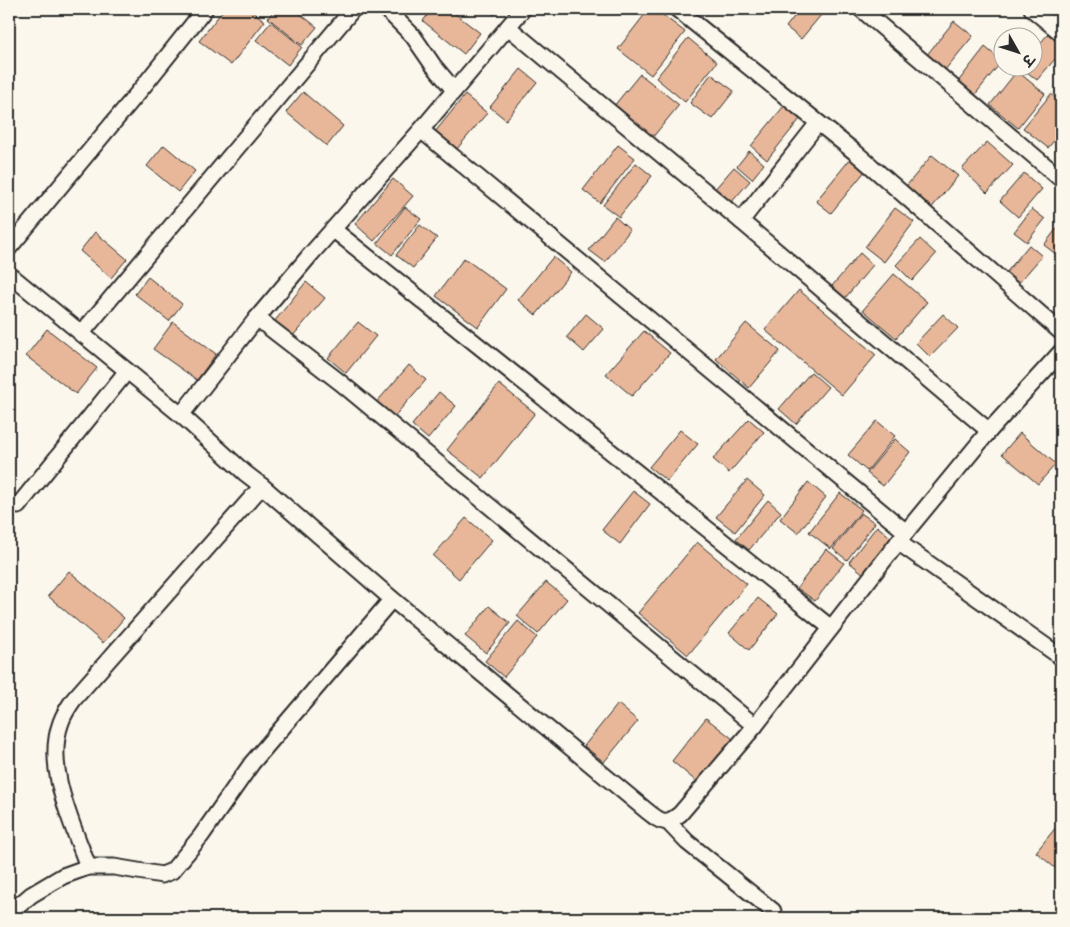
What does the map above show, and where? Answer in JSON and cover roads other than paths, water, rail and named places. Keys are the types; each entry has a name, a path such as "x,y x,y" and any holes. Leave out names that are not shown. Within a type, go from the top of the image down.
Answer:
{"street":[{"path":"9,248 205,9"},
{"path":"82,334 354,9"},
{"path":"386,9 413,36 433,66 454,90"},
{"path":"181,415 257,318 311,254 421,130 524,9"},
{"path":"676,9 856,153 1061,332"},
{"path":"861,9 1061,179"},
{"path":"1032,9 1061,33"},
{"path":"508,27 742,221 990,431"},
{"path":"742,221 818,123"},
{"path":"421,130 902,537 1061,658"},
{"path":"334,230 831,628"},
{"path":"9,274 181,415 245,473 392,599 658,820 664,822 668,822 680,814 755,726 902,537 990,431 1061,352"},
{"path":"257,318 341,383 755,726"},
{"path":"18,506 127,371"},
{"path":"88,867 65,803 56,765 56,741 61,722 74,699 262,486"},
{"path":"9,914 31,895 63,876 88,867 114,867 162,875 177,867 252,763 392,599"},
{"path":"668,822 687,842 773,912"}]}
